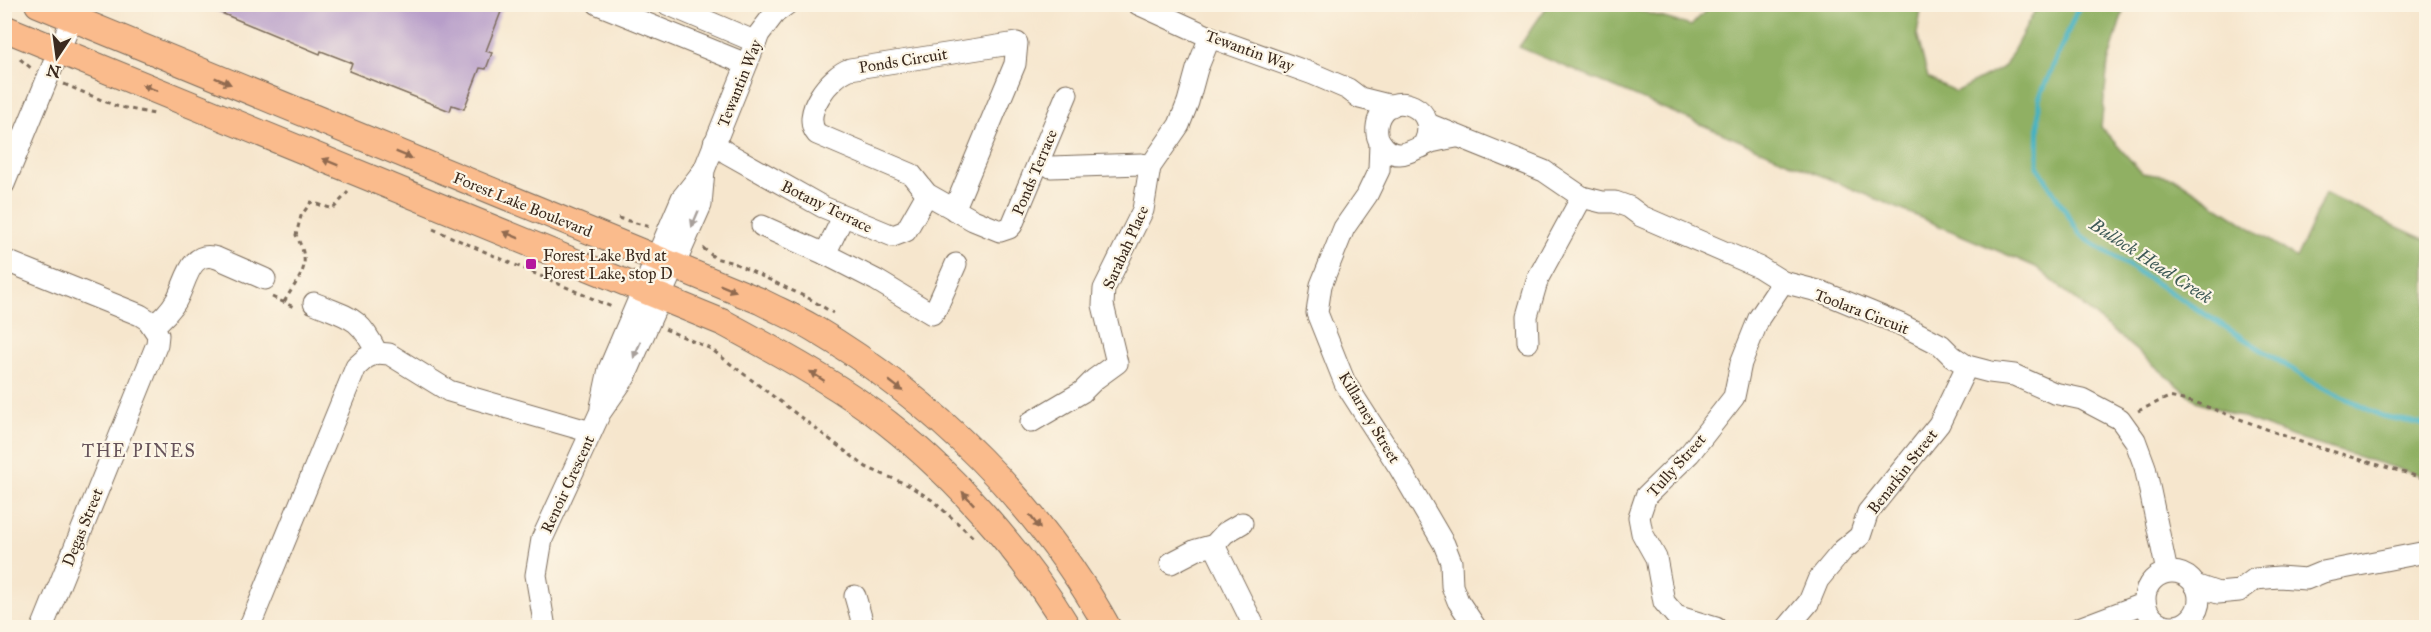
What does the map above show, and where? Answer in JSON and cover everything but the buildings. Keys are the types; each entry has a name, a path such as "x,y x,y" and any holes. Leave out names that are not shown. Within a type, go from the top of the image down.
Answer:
{"main road":[{"name":"Forest Lake Boulevard","path":"38,4 760,301 812,328 865,362 930,413 980,458 1029,513 1077,576 1107,627"},
{"name":"Forest Lake Boulevard","path":"4,28 724,323 793,361 873,412 946,475 999,531 1056,607 1068,627"}],"street":[{"path":"598,4 746,64"},
{"path":"666,4 756,42"},
{"name":"Tewantin Way","path":"1138,4 1210,37 1348,89 1360,98 1371,112 1378,134"},
{"name":"Tewantin Way","path":"652,293 665,262 701,205 704,170 756,42 765,24 784,5"},
{"path":"4,184 72,19"},
{"name":"Sarabah Place","path":"1031,422 1082,392 1095,378 1117,363 1103,305 1104,289 1143,210 1150,166 1179,125 1210,37"},
{"name":"Ponds Circuit","path":"1017,43 1015,64 954,210 927,194 911,174 817,134 813,129 811,119 829,84 841,72 1017,43"},
{"name":"Ponds Terrace","path":"954,210 993,229 1000,231 1009,228 1067,94"},
{"name":"Tewantin Way","path":"1360,98 1392,106"},
{"path":"1422,147 1427,136 1428,124 1422,112 1408,104 1392,106 1384,110 1378,134 1393,153 1410,154 1422,147 1456,136"},
{"name":"Toolara Circuit","path":"1428,124 1544,171 1582,197 1602,202 1615,202 1629,207 1641,216 1759,267 1783,282 1822,292 1902,325 1941,345 1967,366 2014,375 2054,393 2082,399 2120,419 2135,440 2145,467 2167,572"},
{"name":"Killarney Street","path":"1378,134 1379,170 1367,195 1344,228 1321,285 1317,313 1345,383 1399,467 1444,544 1451,562 1452,586 1458,601 1476,627"},
{"name":"Botany Terrace","path":"714,143 727,153 843,217 887,235 898,236 911,225 927,194"},
{"path":"1379,170 1402,155"},
{"path":"1051,167 1141,164 1150,166"},
{"path":"1528,342 1527,316 1538,278 1582,197"},
{"path":"825,254 843,217"},
{"path":"762,226 876,280 932,314 956,264"},
{"path":"4,260 140,315 153,326 171,309 192,263 200,257 218,258 265,279"},
{"name":"Tully Street","path":"1716,627 1676,616 1664,602 1656,558 1642,533 1639,517 1646,496 1689,453 1734,397 1742,363 1759,318 1783,282"},
{"name":"Renoir Crescent","path":"545,627 536,575 542,539 600,413 609,369 640,319 652,293"},
{"path":"314,303 356,321 365,330 376,353"},
{"name":"Degas Street","path":"42,627 157,344 158,335 153,326"},
{"path":"249,627 356,367 366,358 376,353 389,354 449,391 591,432"},
{"name":"Benarkin Street","path":"1787,627 1809,602 1818,580 1843,550 1860,536 1868,512 1939,424 1967,366"},
{"path":"1171,563 1196,550 1215,545 1225,533 1242,523"},
{"path":"1215,545 1255,627"},
{"path":"2195,585 2198,593 2197,609 2192,616 2178,626 2169,626 2153,619 2145,603 2145,595 2152,580 2167,572 2183,574 2195,585 2218,593 2239,591 2255,579 2279,577 2306,579 2323,572 2427,552"},
{"path":"855,596 864,627"},
{"path":"2079,627 2145,603"}],"path":[{"path":"14,53 28,67 48,77 116,106 157,114"},
{"path":"284,302 305,266 305,252 296,236 301,216 311,202 333,209 352,187"},
{"path":"427,225 711,349 866,467 908,485 932,500 981,544"},
{"path":"265,279 261,292 306,312 314,303"},
{"path":"2120,419 2169,397 2197,403 2301,442 2427,479"}],"green space":[{"path":"1548,5 1632,5 1631,8 1691,26 1711,5 1922,5 1917,34 1928,78 1956,92 2005,66 2038,5 2125,5 2108,63 2101,127 2142,173 2175,178 2296,258 2325,194 2426,240 2426,477 2302,440 2197,401 2036,267 1519,47"}],"waterway":[{"name":"Bullock Head Creek","path":"2080,4 2039,99 2038,167 2081,236 2314,383 2382,416 2426,425"}],"place":[{"name":"Forest Lake Bvd at Forest Lake, stop D","path":"531,264"}],"district":[{"name":"THE PINES","path":"139,451"}]}
